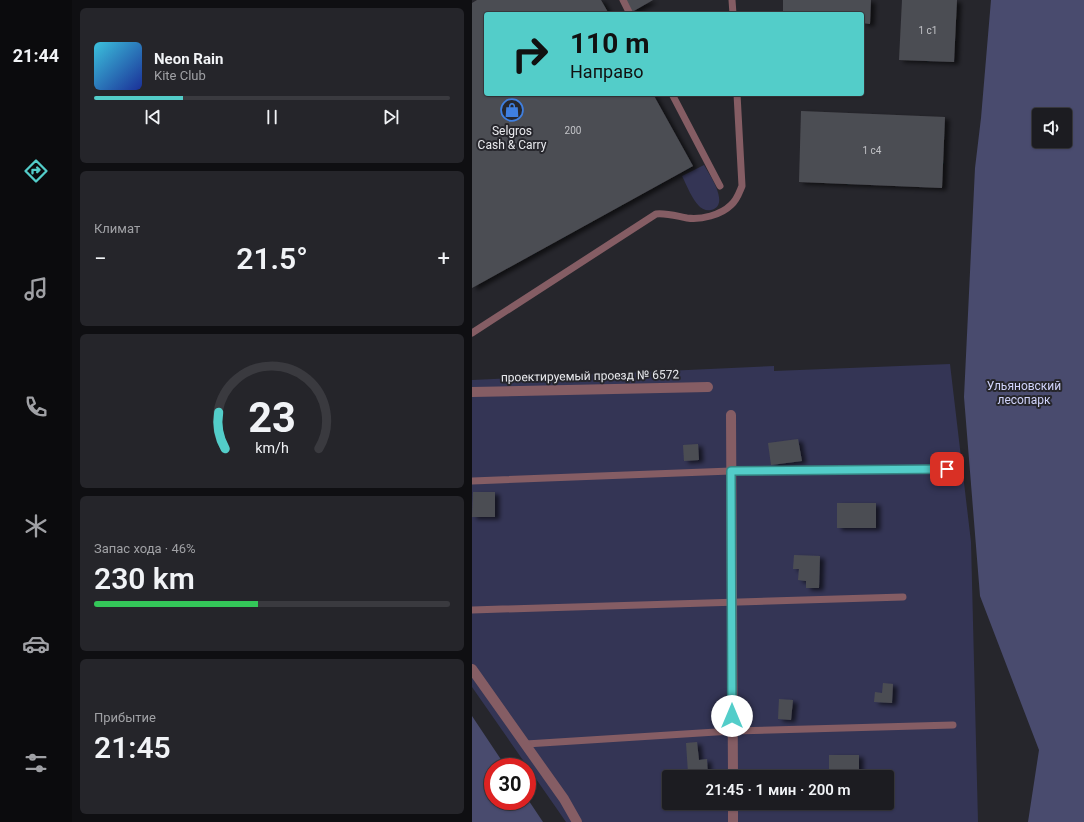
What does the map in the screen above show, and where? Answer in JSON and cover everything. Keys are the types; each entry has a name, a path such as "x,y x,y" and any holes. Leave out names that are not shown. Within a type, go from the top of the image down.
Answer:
{"street":[{"name":"проектируемый проезд № 6572","path":"472,392 708,387"},
{"path":"731,414 733,770"},
{"path":"472,669 564,799 577,822"},
{"path":"733,810 733,822"}],"lane":[{"path":"623,0 629,12"},
{"path":"732,0 733,12"},
{"path":"673,96 720,186"},
{"path":"472,333 656,214 665,213 689,218 700,218 714,215 731,205 737,198 742,186 737,96"},
{"path":"472,481 731,471 947,469"},
{"path":"472,610 903,597"},
{"path":"526,744 732,731 953,725"}],"shaded area":[{"path":"704,165 714,182 719,196 717,207 711,210 703,209 696,203 682,176"},
{"path":"950,364 971,542 978,822 566,822 536,779 536,758 521,758 472,687 472,380 774,366 774,371"}],"green space":[{"name":"Ульяновский лесопарк","path":"991,0 1084,0 1084,822 1028,822 1039,750 980,596 964,397 975,168 981,118"},
{"path":"472,716 500,758 484,758 484,810 535,810 543,822 472,822"}],"building":[{"path":"477,0 601,0 608,12 484,12 484,96 654,96 693,166 472,288 472,3"},
{"path":"625,0 653,0 632,12"},
{"path":"783,0 871,0 870,24 864,23 864,12 783,12"},
{"path":"902,0 957,0 954,62 899,60"},
{"path":"801,111 945,117 942,188 799,182"},
{"path":"798,439 802,461 771,465 768,443"},
{"path":"698,444 699,460 684,461 683,445"},
{"path":"473,492 495,492 495,517 472,517"},
{"path":"837,503 876,503 876,528 837,528"},
{"path":"794,555 820,556 819,588 806,588 806,581 798,580 799,569 793,569"},
{"path":"883,683 893,684 892,703 874,702 875,692 882,693"},
{"path":"779,699 793,700 791,720 778,719"},
{"path":"697,742 699,760 707,759 708,770 688,770 686,743"},
{"path":"829,755 859,755 859,770 829,770"}],"place":[{"name":"Selgros Cash & Carry","path":"512,110"}],"route":[{"path":"732,716 731,471 947,469"}]}
